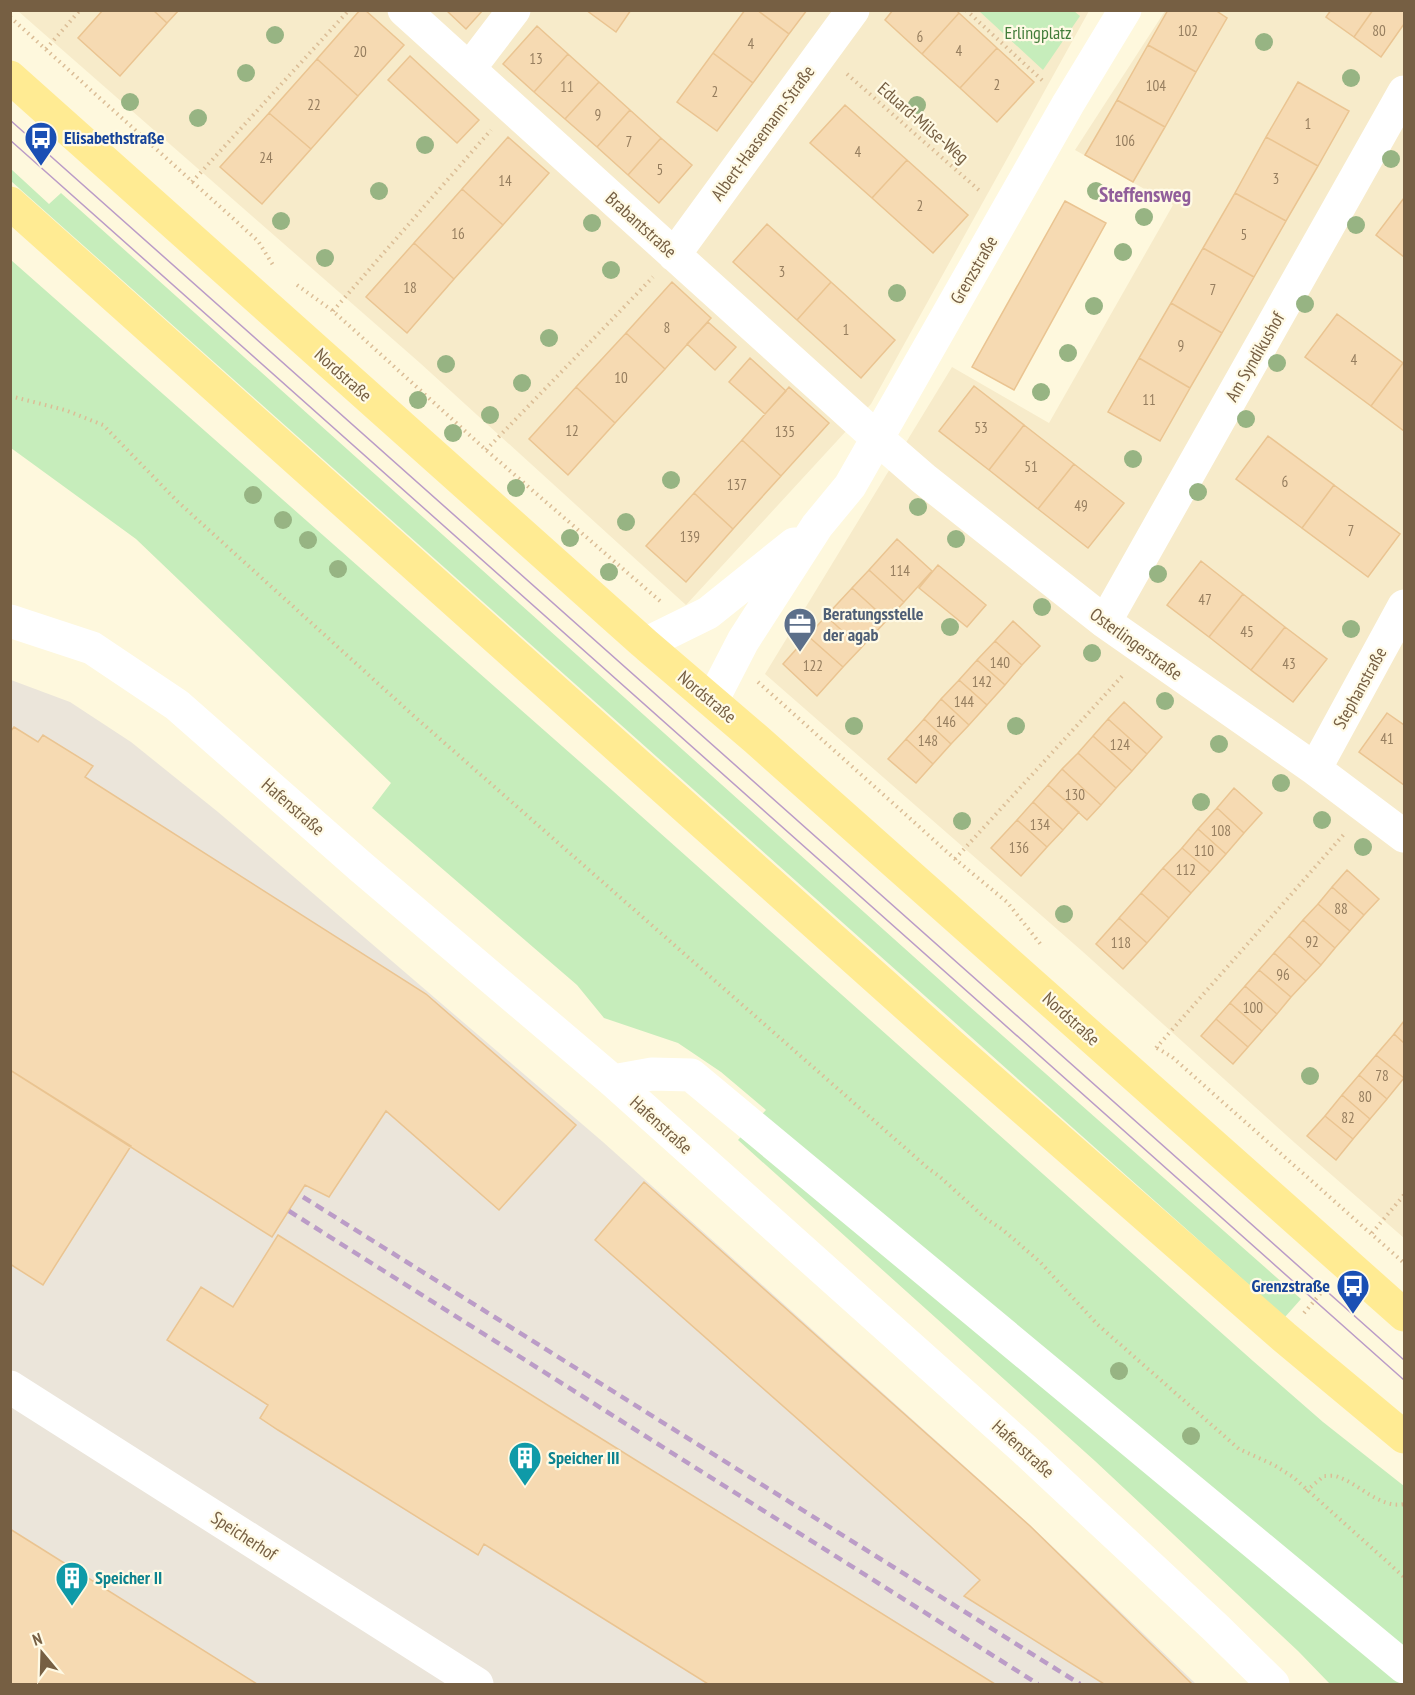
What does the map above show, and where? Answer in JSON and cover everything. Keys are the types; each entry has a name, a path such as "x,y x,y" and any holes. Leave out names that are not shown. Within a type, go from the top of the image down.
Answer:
{"main road":[{"name":"Nordstraße","path":"10,77 645,644 1404,1315"},
{"path":"10,203 942,1037 1284,1337 1404,1437"}],"street":[{"name":"Brabantstraße","path":"404,10 878,439"},
{"path":"470,69 514,10"},
{"name":"Albert-Haasemann-Straße","path":"674,255 853,10"},
{"name":"Grenzstraße","path":"712,701 743,641 818,525 850,486 1068,104 1125,10"},
{"name":"Am Syndikushof","path":"1105,622 1404,92"},
{"name":"Osterlingerstraße","path":"878,439 924,479 1105,622 1315,769 1404,836"},
{"name":"Grenzstraße","path":"645,644 708,613 818,525"},
{"name":"Stephanstraße","path":"1315,769 1404,606"},
{"name":"Hafenstraße","path":"10,621 92,648 177,705 361,867 613,1081 1024,1449 1273,1684"},
{"path":"613,1081 652,1074 691,1075 1404,1667"},
{"name":"Speicherhof","path":"10,1387 477,1684"}],"path":[{"path":"46,49 80,10"},
{"path":"192,182 349,10"},
{"path":"966,10 1068,104"},
{"path":"10,17 258,241 276,270"},
{"name":"Eduard-Milse-Weg","path":"822,52 1006,214"},
{"path":"333,311 511,107"},
{"path":"486,450 674,255"},
{"path":"295,284 333,311 486,450 652,595 689,624"},
{"path":"10,396 65,410 103,425 178,502 415,717 928,1169 1040,1262 1097,1324 1135,1359 1239,1449 1274,1465 1293,1477 1404,1577"},
{"path":"955,859 1145,652"},
{"path":"734,660 1006,902 1046,951"},
{"path":"1156,1048 1367,809"},
{"path":"1148,1042 1172,1057 1404,1263"},
{"path":"1306,1491 1324,1476 1338,1476 1385,1502 1396,1506 1404,1504"}],"shaded area":[{"path":"18,11 1089,11 871,404 686,605 420,363"},
{"path":"1165,11 1404,11 1404,1238 1082,951 765,674 952,367 1049,423 1173,205 1075,150"},
{"path":"11,680 70,702 131,742 218,812 603,1142 1030,1525 1196,1684 11,1684"}],"green space":[{"name":"Erlingplatz","path":"979,11 1074,11 1080,16 1043,70"},
{"path":"11,169 49,204 61,193 961,999 1301,1299 1285,1317 11,181"},
{"path":"11,260 613,791 1253,1361 1323,1422 1404,1486 1404,1684 1330,1684 1298,1651 1095,1461 738,1140 766,1110 721,1072 678,1043 604,1018 577,985 372,808 391,783 136,539 11,448"}],"building":[{"path":"103,10 153,10 167,23 120,76 78,38"},
{"path":"153,10 179,10 167,23"},
{"path":"360,10 365,10 404,45 358,96 317,59"},
{"path":"446,10 483,10 466,29"},
{"path":"586,10 631,10 616,32"},
{"path":"745,10 757,10 789,34 753,83 713,53"},
{"path":"757,10 807,10 789,34"},
{"path":"893,10 956,10 959,13 922,54 885,20"},
{"path":"1168,10 1215,10 1227,18 1196,72 1148,45"},
{"path":"1331,10 1373,10 1354,37 1326,17"},
{"path":"1373,10 1404,10 1404,24 1381,57 1354,37"},
{"path":"959,13 997,48 960,88 922,54"},
{"path":"537,26 568,54 534,92 503,64"},
{"path":"1148,45 1196,72 1165,127 1117,100"},
{"path":"997,48 1034,82 997,122 960,88"},
{"path":"713,53 753,83 717,131 677,102"},
{"path":"568,54 599,82 565,119 534,92"},
{"path":"410,56 479,120 457,143 388,80"},
{"path":"317,59 358,96 311,149 269,113"},
{"path":"599,82 630,110 597,147 565,119"},
{"path":"1298,82 1349,111 1318,166 1266,137"},
{"path":"1117,100 1165,127 1133,182 1085,155"},
{"path":"845,105 907,160 872,198 810,143"},
{"path":"630,110 661,138 628,175 597,147"},
{"path":"269,113 311,149 262,204 220,167"},
{"path":"508,137 549,173 503,225 462,189"},
{"path":"1266,137 1318,166 1286,221 1235,193"},
{"path":"661,138 692,165 659,203 628,175"},
{"path":"907,160 968,215 933,253 872,198"},
{"path":"462,189 503,225 454,279 414,243"},
{"path":"1235,193 1286,221 1254,277 1203,248"},
{"path":"1404,198 1404,257 1376,235"},
{"path":"1065,201 1106,223 1014,390 972,367"},
{"path":"767,224 831,282 797,320 733,262"},
{"path":"414,243 454,279 407,333 366,297"},
{"path":"1203,248 1254,277 1222,333 1171,303"},
{"path":"672,282 711,318 665,369 626,333"},
{"path":"831,282 895,340 861,378 797,320"},
{"path":"1171,303 1222,333 1190,388 1139,358"},
{"path":"1337,314 1403,363 1371,406 1305,357"},
{"path":"708,322 736,347 715,370 687,344"},
{"path":"626,333 665,369 615,423 576,387"},
{"path":"750,358 786,391 765,414 729,382"},
{"path":"1139,358 1190,388 1160,441 1108,412"},
{"path":"1404,364 1404,431 1371,406"},
{"path":"974,386 1024,425 989,470 939,431"},
{"path":"576,387 615,423 568,475 529,439"},
{"path":"789,387 829,423 781,476 742,440"},
{"path":"1024,425 1074,464 1038,509 989,470"},
{"path":"1268,436 1334,485 1302,528 1236,479"},
{"path":"742,440 781,476 733,529 694,493"},
{"path":"1074,464 1124,503 1088,548 1038,509"},
{"path":"1334,485 1400,534 1368,577 1302,528"},
{"path":"694,493 733,529 686,582 646,546"},
{"path":"897,539 932,571 904,602 869,570"},
{"path":"1201,561 1243,594 1209,637 1167,605"},
{"path":"938,565 986,605 967,627 919,588"},
{"path":"869,570 904,602 887,620 852,588"},
{"path":"852,588 887,620 861,648 826,616"},
{"path":"1243,594 1285,627 1251,670 1209,637"},
{"path":"826,616 861,648 843,667 808,636"},
{"path":"1013,621 1040,646 1022,665 995,641"},
{"path":"1285,627 1327,659 1293,702 1251,670"},
{"path":"808,636 843,667 817,696 783,664"},
{"path":"995,641 1022,665 1005,685 977,660"},
{"path":"977,660 1005,685 987,705 959,680"},
{"path":"959,680 987,705 969,725 941,699"},
{"path":"941,699 969,725 951,744 924,719"},
{"path":"1124,702 1162,737 1147,754 1108,719"},
{"path":"1387,713 1404,725 1404,785 1359,752"},
{"path":"924,719 951,744 933,764 906,739"},
{"path":"1108,719 1147,754 1132,771 1093,736"},
{"path":"14,727 38,742 43,735 93,766 85,777 426,994 576,1125 499,1210 386,1111 329,1197 305,1185 272,1237 10,1070 10,732"},
{"path":"1093,736 1132,771 1116,788 1078,753"},
{"path":"906,739 933,764 916,783 888,759"},
{"path":"1078,753 1116,788 1101,805 1062,769"},
{"path":"1062,769 1101,805 1087,820 1048,785"},
{"path":"1048,785 1079,812 1063,830 1033,802"},
{"path":"1234,788 1262,813 1244,833 1217,808"},
{"path":"1033,802 1063,830 1047,847 1017,820"},
{"path":"1217,808 1244,833 1226,854 1198,829"},
{"path":"1017,820 1047,847 1021,876 991,848"},
{"path":"1198,829 1226,854 1210,872 1182,848"},
{"path":"1182,848 1210,872 1191,893 1163,868"},
{"path":"1163,868 1191,893 1169,918 1141,893"},
{"path":"1347,870 1379,899 1364,915 1332,887"},
{"path":"1332,887 1364,915 1350,931 1318,904"},
{"path":"1141,893 1169,918 1147,943 1119,918"},
{"path":"1318,904 1350,931 1335,948 1303,920"},
{"path":"1119,918 1147,943 1123,969 1096,944"},
{"path":"1303,920 1335,948 1321,965 1289,936"},
{"path":"1289,936 1321,965 1306,981 1274,953"},
{"path":"1274,953 1306,981 1291,997 1259,970"},
{"path":"1259,970 1291,997 1277,1014 1245,986"},
{"path":"1245,986 1277,1014 1262,1031 1230,1003"},
{"path":"1230,1003 1262,1031 1248,1047 1216,1019"},
{"path":"1216,1019 1248,1047 1233,1064 1201,1036"},
{"path":"1404,1021 1404,1043 1394,1034"},
{"path":"1394,1034 1404,1043 1404,1078 1376,1055"},
{"path":"1376,1055 1404,1078 1387,1099 1359,1075"},
{"path":"10,1070 131,1146 43,1285 10,1264"},
{"path":"1359,1075 1387,1099 1370,1119 1342,1095"},
{"path":"1342,1095 1370,1119 1353,1139 1325,1116"},
{"path":"1325,1116 1353,1139 1336,1160 1307,1136"},
{"path":"644,1182 1030,1526 1192,1684 1104,1684 964,1596 980,1580 595,1240"},
{"name":"Speicher III","path":"278,1235 995,1684 708,1684 484,1544 478,1555 278,1430 260,1418 268,1405 167,1340 201,1287 233,1307"},
{"name":"Speicher II","path":"10,1529 257,1684 10,1684"}],"tram line":[{"path":"10,120 1404,1360"},
{"path":"10,140 1404,1380"}],"railway":[{"path":"303,1197 1080,1684"},
{"path":"289,1211 1038,1684"}],"place":[{"name":"Elisabethstraße","path":"41,167"},
{"name":"Beratungsstelle der agab","path":"800,653"},
{"name":"Grenzstraße","path":"1353,1315"},
{"name":"Speicher III","path":"525,1487"},
{"name":"Speicher II","path":"72,1607"}],"district":[{"name":"Steffensweg","path":"1145,195"}]}
